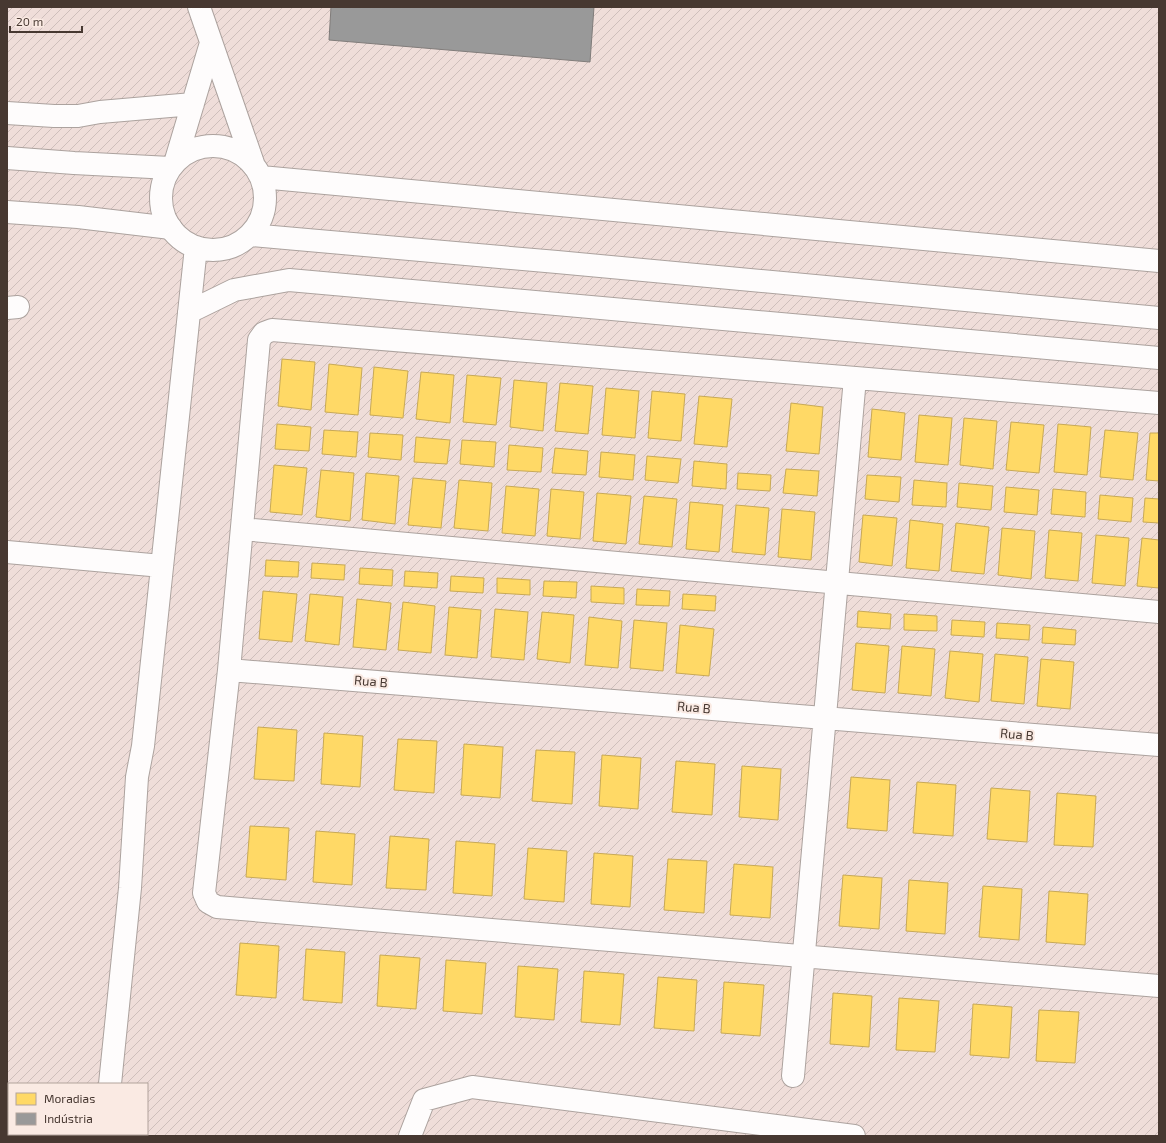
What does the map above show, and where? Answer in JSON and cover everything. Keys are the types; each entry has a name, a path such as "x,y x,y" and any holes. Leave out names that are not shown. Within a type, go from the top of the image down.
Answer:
{"street":[{"path":"199,7 265,192 265,208 260,222 251,235 239,244 225,249 210,250 196,247 182,240 171,228 163,214 160,198 163,182 173,164 211,43"},
{"path":"7,113 78,116 100,112 193,104"},
{"path":"7,158 74,163 173,164 194,148 216,145 237,151 258,171 1159,261"},
{"path":"7,212 78,217 171,228"},
{"path":"251,235 1159,318"},
{"path":"110,1083 130,888 137,777 143,746 196,247"},
{"path":"189,312 234,290 289,280 1159,358"},
{"path":"1159,403 272,330 264,333 259,340 229,670 204,893 208,902 217,907 1159,986"},
{"path":"793,1076 855,378"},
{"path":"242,529 1159,612"},
{"path":"7,552 162,566"},
{"name":"Rua B","path":"229,670 1159,745"},
{"path":"410,1136 424,1100 472,1087 854,1136"}],"shaded area":[{"path":"7,7 1159,7 1159,1136 7,1136"}],"building: Moradias":[{"path":"282,359 315,362 311,410 278,406"},
{"path":"329,364 362,368 358,415 325,412"},
{"path":"374,367 408,371 403,418 370,415"},
{"path":"421,372 454,375 450,423 416,419"},
{"path":"467,375 501,378 496,425 463,422"},
{"path":"514,380 547,383 543,431 510,427"},
{"path":"560,383 593,386 588,434 555,431"},
{"path":"606,388 639,391 635,438 602,435"},
{"path":"652,391 685,394 681,441 648,438"},
{"path":"699,396 732,399 727,447 694,444"},
{"path":"791,403 823,407 819,454 786,451"},
{"path":"872,409 905,413 901,460 868,457"},
{"path":"919,415 952,418 948,465 915,462"},
{"path":"964,418 997,421 993,469 960,465"},
{"path":"1011,422 1044,425 1039,473 1006,470"},
{"path":"277,424 311,427 309,451 275,449"},
{"path":"1058,424 1091,427 1087,475 1054,472"},
{"path":"324,430 358,432 356,457 322,454"},
{"path":"1105,430 1138,433 1133,480 1100,477"},
{"path":"370,433 403,435 401,460 368,457"},
{"path":"1150,433 1159,433 1159,481 1146,480"},
{"path":"416,437 450,440 447,464 414,462"},
{"path":"462,440 496,442 494,467 460,464"},
{"path":"509,445 543,448 541,472 507,470"},
{"path":"555,448 588,451 586,475 552,473"},
{"path":"601,452 635,455 633,480 599,477"},
{"path":"647,456 681,459 678,483 645,480"},
{"path":"694,461 727,464 726,489 692,486"},
{"path":"274,465 307,468 302,515 270,512"},
{"path":"786,469 819,471 817,496 783,493"},
{"path":"321,470 354,473 350,521 316,517"},
{"path":"366,473 399,476 395,524 362,520"},
{"path":"738,473 771,475 770,491 737,489"},
{"path":"867,475 901,477 899,502 865,499"},
{"path":"413,478 446,481 441,528 408,525"},
{"path":"459,480 492,483 488,531 454,528"},
{"path":"914,480 947,483 946,507 912,505"},
{"path":"959,483 993,486 991,510 957,507"},
{"path":"506,486 539,489 535,536 502,533"},
{"path":"1006,487 1039,490 1037,515 1004,512"},
{"path":"551,489 584,492 580,539 547,536"},
{"path":"1053,489 1086,492 1085,517 1051,514"},
{"path":"597,493 631,496 626,544 593,541"},
{"path":"1100,495 1133,498 1131,522 1098,519"},
{"path":"644,496 677,499 672,547 639,544"},
{"path":"1145,498 1159,499 1159,523 1143,522"},
{"path":"690,502 723,505 719,552 686,549"},
{"path":"736,505 769,508 765,555 732,552"},
{"path":"782,509 815,512 811,560 778,557"},
{"path":"863,515 897,518 892,566 859,562"},
{"path":"910,520 943,524 939,571 906,568"},
{"path":"956,523 989,527 984,574 951,571"},
{"path":"1002,528 1035,531 1031,579 998,575"},
{"path":"1049,530 1082,533 1078,581 1045,578"},
{"path":"1096,535 1129,538 1125,586 1092,583"},
{"path":"1142,538 1159,540 1159,588 1137,586"},
{"path":"266,560 299,562 298,577 265,576"},
{"path":"312,563 345,565 344,580 311,578"},
{"path":"360,568 393,570 392,586 359,584"},
{"path":"405,571 438,573 437,588 404,586"},
{"path":"451,576 484,578 483,593 450,591"},
{"path":"497,578 530,580 530,595 497,593"},
{"path":"544,581 577,582 576,598 543,596"},
{"path":"591,586 624,588 624,604 591,602"},
{"path":"637,589 670,591 669,606 636,605"},
{"path":"263,591 297,594 292,642 259,639"},
{"path":"310,594 343,597 339,645 305,641"},
{"path":"683,594 716,596 715,611 682,609"},
{"path":"357,599 391,603 386,650 353,647"},
{"path":"403,602 435,606 431,653 398,650"},
{"path":"449,607 481,610 477,658 445,655"},
{"path":"495,609 528,612 524,660 491,657"},
{"path":"858,611 891,614 890,629 857,627"},
{"path":"542,612 574,615 570,663 537,659"},
{"path":"904,614 937,616 937,631 904,630"},
{"path":"589,617 622,621 618,668 585,665"},
{"path":"634,620 667,623 663,671 630,668"},
{"path":"952,620 985,622 984,637 951,635"},
{"path":"997,623 1030,625 1029,640 996,638"},
{"path":"680,625 714,629 709,676 676,673"},
{"path":"1043,627 1076,630 1075,645 1042,643"},
{"path":"856,643 889,646 885,693 852,690"},
{"path":"902,646 935,649 931,696 898,693"},
{"path":"950,651 983,654 979,702 945,698"},
{"path":"995,654 1028,657 1024,704 991,701"},
{"path":"1041,659 1074,662 1070,709 1037,706"},
{"path":"258,727 297,730 294,781 254,779"},
{"path":"324,733 363,736 360,787 321,784"},
{"path":"398,739 437,741 434,793 394,790"},
{"path":"464,744 503,747 500,798 461,795"},
{"path":"536,750 575,752 572,804 532,801"},
{"path":"602,755 641,758 638,809 599,806"},
{"path":"676,761 715,764 712,815 672,812"},
{"path":"742,766 781,769 778,820 739,817"},
{"path":"851,777 890,780 887,831 847,828"},
{"path":"917,782 956,785 953,836 913,833"},
{"path":"991,788 1030,791 1027,842 987,839"},
{"path":"1057,793 1096,796 1093,847 1054,845"},
{"path":"250,826 289,828 286,880 246,877"},
{"path":"316,831 355,834 352,885 313,882"},
{"path":"390,836 429,839 426,890 386,888"},
{"path":"456,841 495,844 492,896 453,893"},
{"path":"528,848 567,851 564,902 524,899"},
{"path":"594,853 633,856 630,907 591,904"},
{"path":"668,859 707,861 704,913 664,910"},
{"path":"734,864 773,867 770,918 730,915"},
{"path":"843,875 882,878 879,929 839,926"},
{"path":"909,880 948,883 945,934 906,931"},
{"path":"983,886 1022,889 1019,940 979,937"},
{"path":"1049,891 1088,894 1085,945 1046,942"},
{"path":"240,943 279,946 276,998 236,995"},
{"path":"306,949 345,952 342,1003 303,1000"},
{"path":"380,955 420,958 416,1009 377,1006"},
{"path":"446,960 486,963 482,1014 443,1011"},
{"path":"518,966 558,969 554,1020 515,1017"},
{"path":"584,971 624,974 620,1025 581,1022"},
{"path":"658,977 697,980 694,1031 654,1028"},
{"path":"724,982 764,985 760,1036 721,1033"},
{"path":"833,993 872,996 869,1047 830,1044"},
{"path":"899,998 939,1001 935,1052 896,1050"},
{"path":"973,1004 1012,1007 1009,1058 970,1055"},
{"path":"1039,1010 1079,1012 1075,1063 1036,1061"}],"building: Indústria":[{"path":"331,7 594,7 590,62 329,40"}]}
